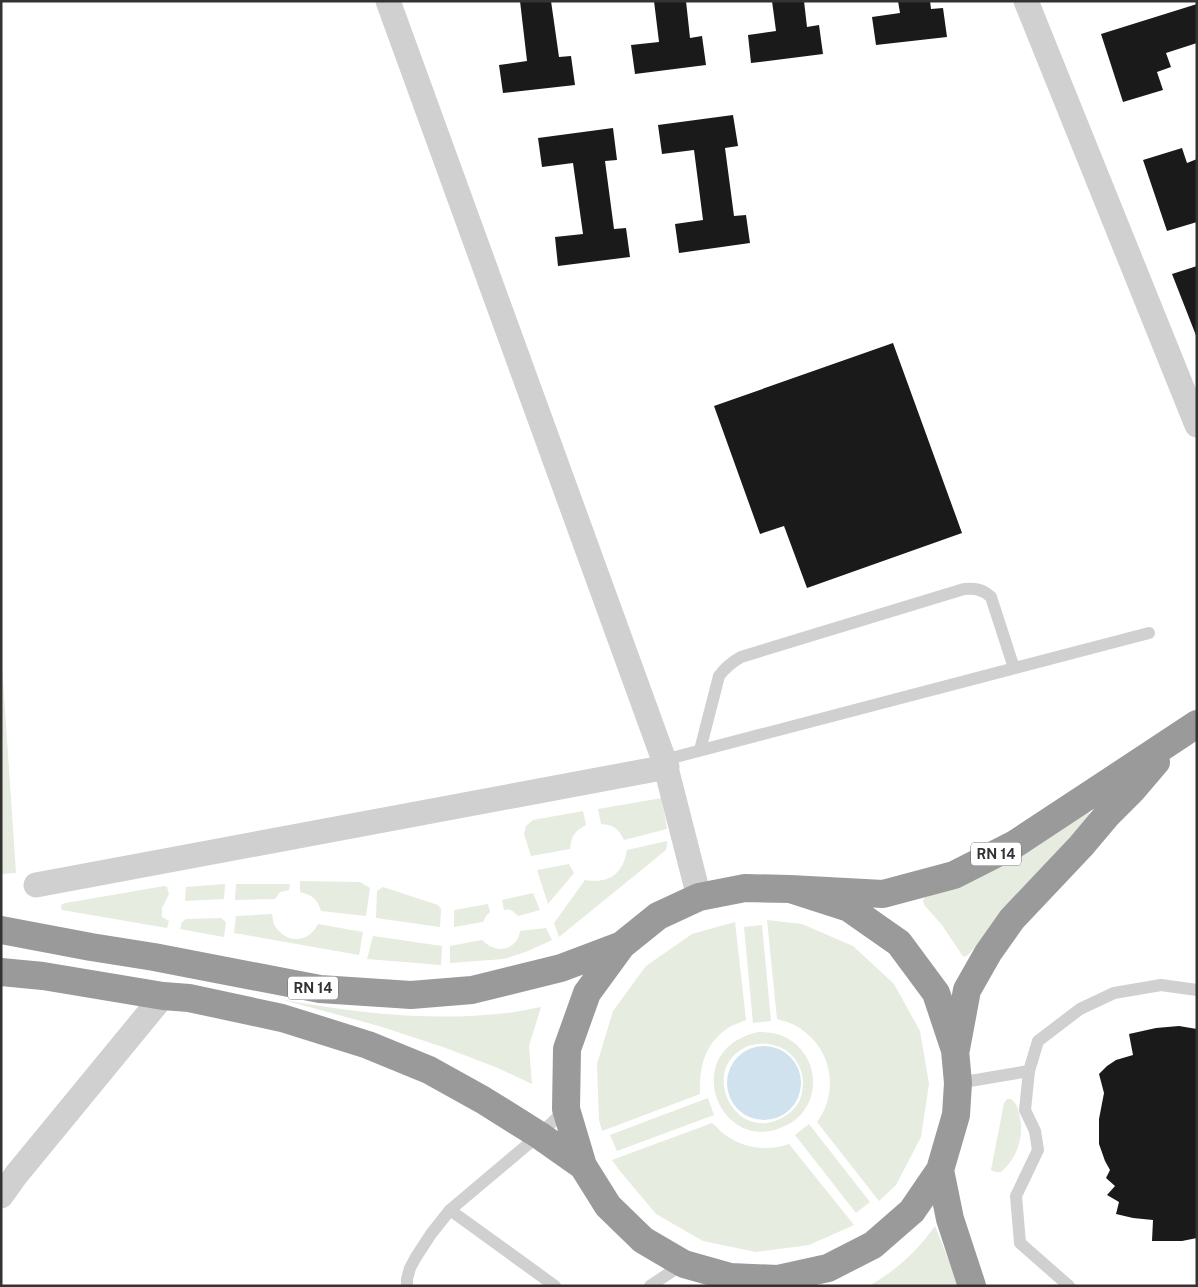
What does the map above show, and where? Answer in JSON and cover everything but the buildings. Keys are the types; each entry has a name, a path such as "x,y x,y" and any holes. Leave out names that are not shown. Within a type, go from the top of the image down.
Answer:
{"highway":[{"name":"RN 14","path":"790,890 883,894 954,875 1015,844 1186,731"},
{"name":"RN 14","path":"955,1050 967,990 993,946 1012,920 1186,731"},
{"path":"744,888 790,890 849,908 899,944 936,992 955,1050 958,1083 956,1115 940,1170 912,1212 873,1245 828,1268 789,1282 730,1277 684,1264 643,1240 608,1206 583,1166 566,1109 568,1049 587,993 622,945 658,916 700,897 744,888"},
{"name":"RN 14","path":"1,930 154,957 320,990 411,995 472,990 561,968 622,945"},
{"name":"RN 14","path":"1,972 43,976 163,996 189,998 282,1018 368,1045 429,1070 483,1100 583,1166"},
{"path":"940,1170 950,1219 972,1286"}],"street":[{"path":"388,1 666,763 700,897"},
{"path":"1026,1 1197,425"},
{"path":"36,885 666,763"},
{"path":"1,1196 9,1177 163,996"}],"lane":[{"path":"700,750 719,676 734,661 741,657 964,589 974,588 984,591 990,596 1014,668"},
{"path":"666,763 700,750 1149,633"},
{"path":"1069,1286 1020,1243 1016,1196 1038,1150 1034,1131 1025,1110 1029,1071 1038,1041 1080,1009 1114,992 1161,985 1197,990"},
{"path":"958,1083 1029,1071"},
{"path":"407,1286 410,1268 416,1257 450,1210 539,1136 566,1109"},
{"path":"450,1210 555,1286"},
{"path":"650,1286 684,1264"}],"shaded area":[{"path":"1,651 16,873 1,874"},
{"path":"662,798 667,829 624,840 615,828 601,824 598,809"},
{"path":"583,811 586,825 574,834 570,849 531,856 524,834 526,826 533,820"},
{"path":"1089,811 1090,817 1020,893 968,955 964,957 942,925 925,906 923,901 925,897 945,891"},
{"path":"667,841 666,850 559,937 554,923 585,880 594,881 614,876 622,865 627,850"},
{"path":"569,864 574,873 548,904 537,870"},
{"path":"300,881 360,882 370,888 366,916 321,911 314,898 300,892"},
{"path":"225,884 224,899 185,901 186,887"},
{"path":"236,884 290,884 289,890 280,892 275,899 235,900"},
{"path":"167,887 169,894 162,908 162,917 169,921 167,928 62,910 61,907 62,904 66,903"},
{"path":"383,887 438,905 441,909 440,927 376,918 377,891"},
{"path":"533,893 540,910 518,916 510,910 504,910 502,900"},
{"path":"488,904 490,912 483,922 454,927 454,910"},
{"path":"272,914 276,928 285,936 296,939 307,937 318,924 363,932 359,955 234,933 236,916"},
{"path":"221,918 226,922 224,937 180,929 182,922 186,919"},
{"path":"767,920 802,924 853,946 894,984 920,1031 929,1084 921,1137 896,1185 879,1201 817,1122 828,1100 830,1087 827,1063 822,1051 805,1032 799,1027 777,1019"},
{"path":"735,922 746,1020 722,1032 710,1047 703,1064 700,1094 602,1131 599,1120 597,1064 613,1011 646,966 692,934"},
{"path":"762,925 771,1021 753,1023 744,927"},
{"path":"546,928 552,940 528,951 504,959 450,963 450,946 482,940 492,947 502,949 510,946 517,940 520,931"},
{"path":"373,936 442,946 441,965 367,959"},
{"path":"280,999 364,1012 450,1017 511,1013 541,1007 529,1046 532,1084 498,1068 443,1047 379,1026"},
{"path":"758,1032 765,1032 785,1037 805,1054 812,1070 813,1087 811,1097 802,1114 787,1125 763,1132 743,1128 727,1116 717,1099 714,1079 719,1059 733,1043","holes":["759,1044 777,1046 791,1054 800,1067 803,1083 800,1099 796,1106 785,1116 768,1123 752,1122 739,1114 729,1102 724,1087 725,1072 732,1058 746,1047"]},
{"path":"708,1098 714,1115 617,1151 610,1135"},
{"path":"1007,1099 1011,1099 1018,1109 1021,1121 1019,1145 1007,1166 1001,1172 995,1172 991,1170 1004,1103"},
{"path":"712,1123 722,1133 739,1143 764,1148 789,1144 854,1225 809,1245 756,1252 703,1241 656,1214 612,1160"},
{"path":"809,1124 870,1202 856,1213 795,1135"},
{"path":"935,1226 959,1286 874,1286 872,1284 907,1258"}],"water":[{"path":"764,1046 785,1052 795,1062 801,1083 795,1104 785,1114 764,1120 743,1114 733,1104 727,1083 733,1062 743,1052"}]}
